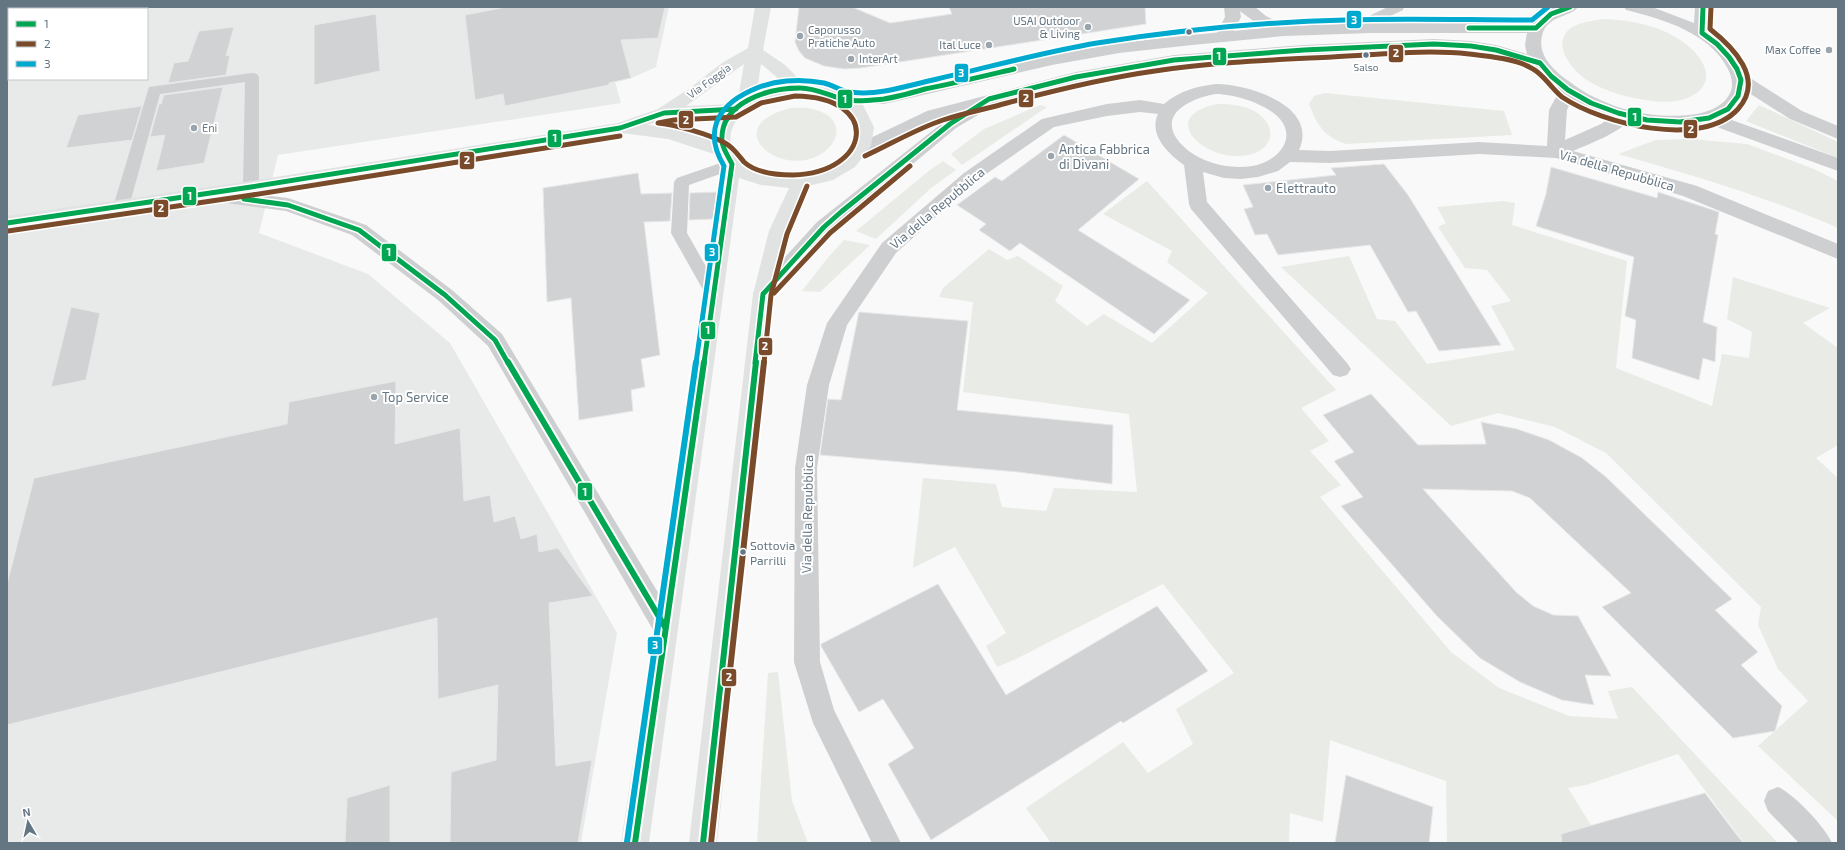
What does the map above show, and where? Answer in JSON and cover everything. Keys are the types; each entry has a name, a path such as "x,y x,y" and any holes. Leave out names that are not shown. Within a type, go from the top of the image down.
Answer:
{"main road":[{"path":"741,106 763,7"},
{"path":"754,51 779,69 799,88"},
{"name":"Via Foggia","path":"664,113 696,92 728,67 754,51"},
{"path":"634,843 713,293 728,157 721,134 728,118 741,106 768,92 799,88 825,91 844,99 856,108 864,120 866,131 862,149 845,167 824,178 800,183 775,182 754,178 742,172 728,157"},
{"name":"Via Foggia","path":"7,223 251,187 620,128 664,113 741,106"},
{"name":"Via Foggia","path":"620,128 670,133 728,157"},
{"path":"703,843 763,294 779,231 800,183"}],"street":[{"path":"1223,37 1233,17 1232,7"},
{"path":"1245,7 1260,19 1284,31"},
{"path":"1702,33 1703,7"},
{"path":"1559,8 1544,18 1536,28 1532,39 1534,50 1540,63 1551,76 1568,90 1591,103 1625,115 1647,120 1680,122 1709,118 1728,109 1738,96 1741,80 1737,68 1729,57 1717,44 1702,33 1675,19 1644,8"},
{"path":"844,99 884,99 1052,60 1119,48 1223,37 1284,31 1372,28 1536,28"},
{"path":"862,149 933,115 989,99 1076,77 1174,60 1304,50 1434,44 1471,46 1496,50 1540,63"},
{"path":"1741,80 1796,115 1838,134"},
{"path":"1217,89 1239,91 1258,97 1275,106 1287,117 1294,130 1295,144 1288,156 1276,166 1257,172 1235,173 1213,170 1193,162 1176,150 1167,136 1164,122 1168,110 1180,99 1196,92 1217,89"},
{"path":"1568,90 1558,110 1556,152 1607,128 1625,115"},
{"path":"763,294 824,227 841,212 950,124 989,99"},
{"name":"Via della Repubblica","path":"887,843 822,714 807,662 806,468 818,385 837,323 889,248 970,177 1048,123 1107,110 1140,106 1168,110"},
{"path":"1709,118 1838,165"},
{"name":"Via della Repubblica","path":"1288,156 1330,157 1479,148 1556,152 1690,191 1838,252"},
{"path":"1193,162 1198,204 1340,369"},
{"path":"205,194 288,205 359,230 445,295 495,340 665,627"},
{"path":"1778,801 1818,843"}],"lane":[{"path":"1372,28 1376,18 1398,7"},
{"path":"121,207 154,90 252,77 251,187"},
{"path":"713,293 679,233 682,182 728,157"}],"shaded area":[{"path":"7,7 669,7 656,67 632,78 615,82 621,103 278,155 259,233 368,274 450,343 617,633 581,843 7,843"},
{"path":"1603,19 1648,25 1669,33 1679,39 1700,59 1706,70 1706,80 1701,89 1682,100 1668,102 1653,101 1619,94 1595,85 1581,76 1570,63 1563,49 1565,34 1578,24"},
{"path":"1325,93 1504,111 1512,135 1346,144 1338,141 1322,129 1309,104 1314,96"},
{"path":"1217,104 1242,106 1256,112 1268,124 1270,137 1268,143 1257,152 1248,155 1232,156 1217,153 1203,146 1194,138 1188,128 1190,119 1199,110"},
{"path":"1040,105 1047,107 962,165 951,154 984,129"},
{"path":"1759,105 1838,142 1838,158 1746,121"},
{"path":"791,108 807,108 816,110 830,117 834,122 836,134 834,140 824,152 808,160 791,160 776,156 764,148 757,138 758,127 769,117"},
{"path":"1691,139 1747,144 1814,169 1838,181 1838,228 1757,196 1618,154 1656,140"},
{"path":"943,161 956,170 931,188 876,239 856,231 930,170"},
{"path":"1147,181 1336,390 1301,408 1329,441 1310,451 1341,485 1320,497 1451,652 1499,688 1569,716 1618,719 1608,691 1632,687 1778,843 1744,843 1678,754 1586,785 1568,788 1602,843 1447,843 1446,781 1330,740 1323,822 1290,813 1289,843 1051,843 1026,808 1123,742 1148,773 1193,744 1176,709 1234,673 1163,584 1016,659 997,667 986,646 1006,633 955,547 913,568 923,478 996,484 1002,507 1046,511 1054,488 1137,492 1129,414 963,392 973,302 939,297 943,288 989,249 1007,260 1018,256 1063,286 1055,301 1087,326 1104,314 1152,343 1208,293 1167,262 1172,251 1103,214"},
{"path":"1503,201 1515,203 1512,225 1627,261 1616,368 1712,406 1722,354 1749,358 1752,332 1727,319 1733,277 1830,308 1803,323 1838,348 1838,445 1816,458 1838,478 1838,821 1758,746 1808,701 1778,669 1758,625 1761,607 1606,453 1555,427 1498,413 1451,426 1281,267 1349,256 1377,319 1395,321 1427,364 1515,350 1491,306 1511,301 1487,270 1465,268 1438,227 1446,223 1437,207"},
{"path":"844,240 870,245 820,292 802,291 826,260"},
{"path":"778,672 792,801 808,843 757,843 768,673"}],"building":[{"path":"506,7 665,7 658,38 621,40 631,78 609,83 609,85 505,106 503,94 475,100 465,15"},
{"path":"799,7 852,7 890,23 952,14 949,7 1145,7 1146,24 861,68 844,69 824,66 805,58 799,51 795,42"},
{"path":"376,14 380,71 314,85 314,25"},
{"path":"234,27 226,56 230,55 226,75 168,83 174,63 188,61 199,31"},
{"path":"223,87 204,163 156,171 165,135 150,137 159,104 161,104 164,95"},
{"path":"142,106 132,140 66,148 78,115"},
{"path":"1064,135 1139,179 1078,230 1190,300 1154,334 1020,243 1010,251 979,230 986,224 957,205 995,177 1002,181"},
{"path":"1384,164 1408,195 1501,345 1439,351 1416,311 1408,312 1370,245 1278,255 1267,234 1255,235 1244,209 1253,207 1243,185 1336,175 1331,168"},
{"path":"1551,167 1657,198 1658,192 1719,212 1715,234 1718,235 1703,322 1717,327 1715,362 1703,358 1699,380 1632,358 1636,320 1625,316 1634,257 1536,226 1546,194"},
{"path":"638,173 641,194 672,193 670,221 644,222 660,355 641,359 645,387 631,390 633,411 579,420 571,298 547,302 543,188"},
{"path":"717,192 713,219 689,220 690,193"},
{"path":"71,307 100,313 86,380 51,387"},
{"path":"859,312 968,321 957,410 1113,425 1112,484 1018,472 820,455 828,399 841,400"},
{"path":"396,381 395,444 460,428 464,501 490,495 494,522 515,516 521,539 537,534 539,552 558,548 593,596 549,603 556,766 592,760 578,843 450,843 451,772 496,760 498,685 438,699 437,618 7,725 7,584 34,478 287,424 289,402"},
{"path":"1371,394 1418,445 1486,444 1481,422 1517,429 1549,440 1582,458 1606,477 1732,599 1715,610 1758,652 1741,665 1782,706 1775,731 1733,738 1602,607 1631,593 1530,498 1512,491 1423,489 1516,592 1533,606 1553,615 1578,616 1611,676 1585,675 1594,705 1562,700 1520,682 1480,658 1436,615 1341,506 1363,497 1334,461 1354,452 1323,415"},
{"path":"938,584 1006,695 1157,606 1208,671 1123,723 1121,721 931,840 888,764 914,748 883,699 859,712 821,644"},
{"path":"1346,775 1433,807 1429,843 1335,843"},
{"path":"390,785 390,843 345,843 347,798"},
{"path":"1705,793 1743,843 1562,843 1561,834"}],"transit line":[{"name":"3","path":"627,842 724,166 714,146 715,127 719,118 732,102 751,90 771,84 792,81 824,83 849,92 884,91 1052,52 1097,43 1160,35 1242,26 1314,21 1377,19 1532,20 1548,7"},
{"name":"1","path":"1469,28 1536,28 1551,14 1570,7"},
{"name":"1","path":"703,843 763,294 824,227 841,212 950,124 989,99 1076,77 1174,60 1304,50 1434,44 1471,46 1496,50 1540,63 1551,76 1568,90 1591,103 1618,113 1647,120 1680,122 1709,118 1728,109 1738,96 1741,80 1737,69 1729,57 1717,44 1702,33 1703,7"},
{"name":"2","path":"865,156 934,123 963,114 1114,78 1176,68 1215,64 1419,52 1470,54 1528,66 1534,69 1563,97 1602,115 1627,123 1653,128 1679,130 1703,128 1724,121 1739,108 1746,96 1748,85 1747,74 1737,54 1710,29 1711,7"},
{"name":"1","path":"635,843 732,164 722,144 722,134 726,122 732,112 741,104 763,93 776,90 801,88 820,91 848,100 883,99 1014,69"},
{"name":"2","path":"795,96 828,100 837,104 850,115 857,129 857,137 854,146 840,161 829,167 806,174 794,175 769,173 758,170 747,164 729,145 724,142 673,125 658,123 674,120 736,117 761,103 795,96"},
{"name":"1","path":"7,223 251,187 620,128 664,113 736,109"},
{"name":"2","path":"8,231 252,195 620,136"},
{"name":"2","path":"774,293 830,233 910,166"},
{"name":"2","path":"711,843 771,295 787,234 807,186"},
{"name":"1","path":"244,199 288,205 359,230 445,295 495,340 665,627"}],"place":[{"name":"USAI Outdoor & Living","path":"1088,27"},
{"name":"Caporusso Pratiche Auto","path":"800,36"},
{"name":"Ital Luce","path":"989,45"},
{"name":"Max Coffee","path":"1829,50"},
{"name":"Salso","path":"1366,55"},
{"name":"InterArt","path":"851,59"},
{"name":"Eni","path":"194,128"},
{"name":"Antica Fabbrica di Divani","path":"1051,156"},
{"name":"Elettrauto","path":"1268,188"},
{"name":"Top Service","path":"374,397"},
{"name":"Sottovia Parrilli","path":"743,552"}]}
